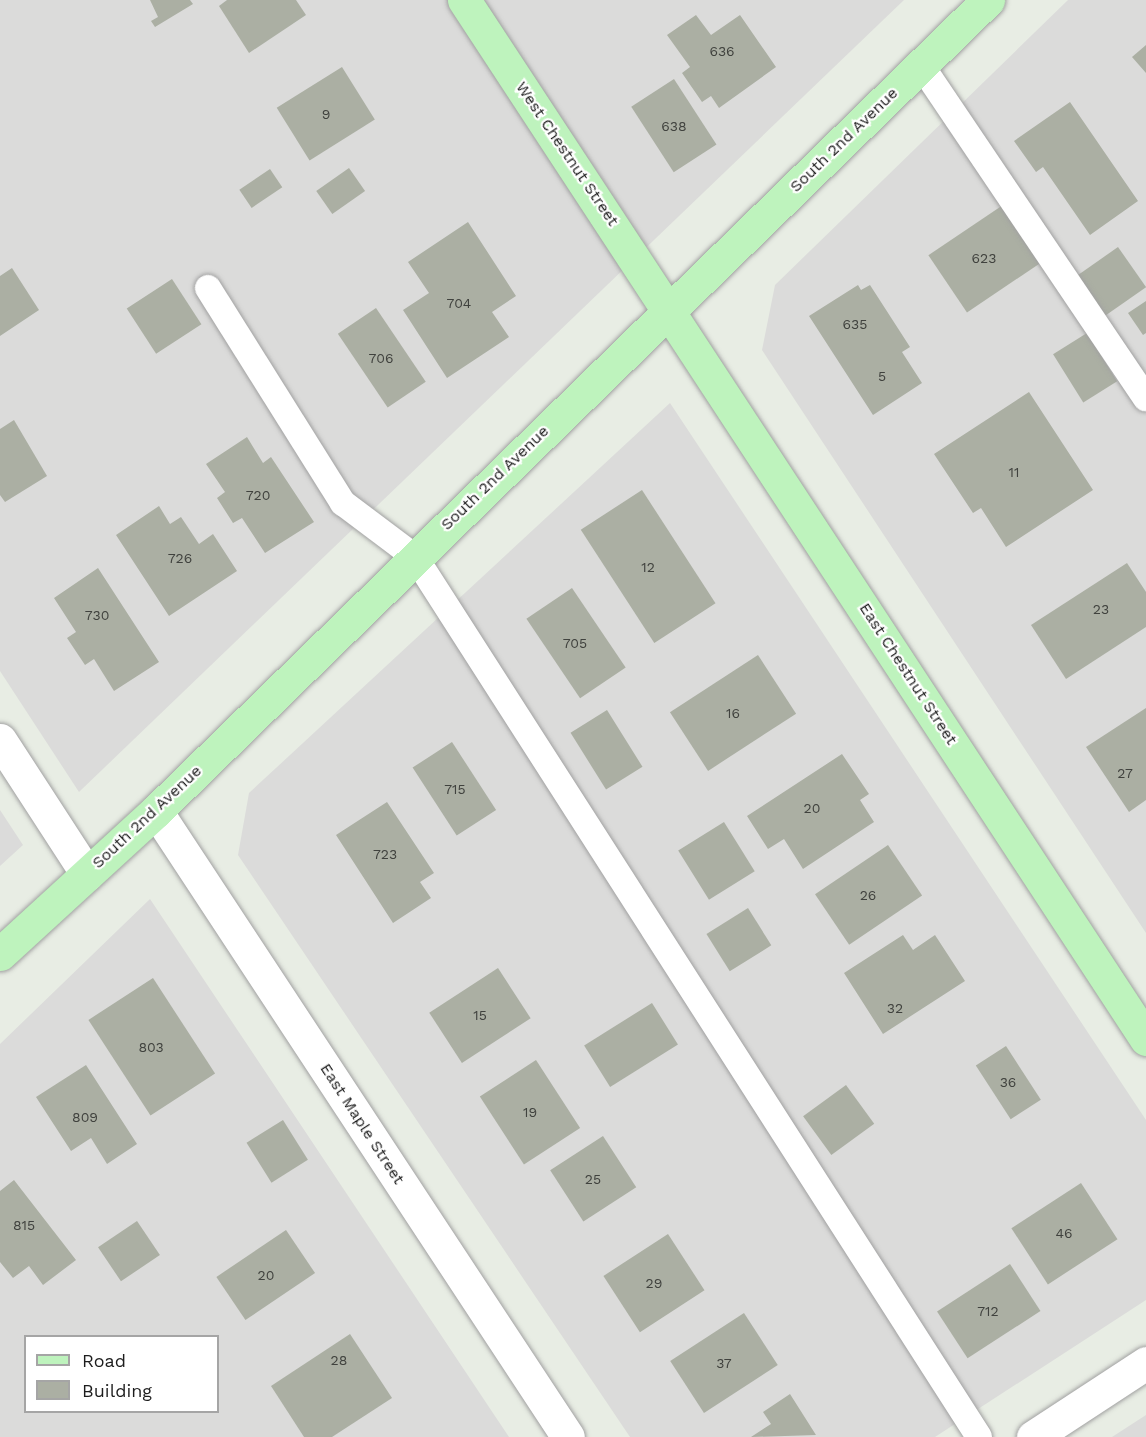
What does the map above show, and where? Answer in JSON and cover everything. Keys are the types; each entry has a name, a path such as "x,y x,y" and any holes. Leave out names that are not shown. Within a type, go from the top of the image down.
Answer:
{"main road":[{"name":"West Chestnut Street","path":"464,0 670,309"},
{"name":"South 2nd Avenue","path":"0,954 156,812 988,0"},
{"name":"East Chestnut Street","path":"670,309 1146,1040"}],"street":[{"path":"0,740 87,874"},
{"name":"East Maple Street","path":"156,812 568,1437"},
{"path":"1033,1437 1146,1363"}],"lane":[{"path":"921,65 1146,398"},
{"path":"208,288 343,503 415,557 979,1437"}],"shaded area":[{"path":"0,0 904,0 79,792 0,671"},
{"path":"1068,0 1146,0 1146,933 762,350 775,285"},
{"path":"670,403 1146,1120 1146,1300 935,1437 630,1437 238,855 249,793"},
{"path":"0,810 23,845 0,866"},
{"path":"150,899 509,1437 0,1437 0,1044"},
{"path":"1146,1415 1146,1437 1112,1437"}],"building":[{"path":"150,0 190,0 193,4 155,27 151,21 158,17"},
{"path":"227,0 296,0 306,15 249,53 219,6"},
{"path":"696,15 711,35 740,15 776,67 719,108 711,96 702,102 682,73 690,67 667,35"},
{"path":"1146,45 1146,73 1132,57"},
{"path":"342,67 375,120 310,160 277,108"},
{"path":"674,79 716,144 674,172 631,107"},
{"path":"1070,102 1138,201 1090,235 1043,167 1036,172 1014,141"},
{"path":"349,168 365,191 332,214 316,191"},
{"path":"270,169 282,187 252,208 239,190"},
{"path":"1003,205 1042,262 967,313 928,255"},
{"path":"468,222 516,296 492,312 509,337 447,378 403,310 429,293 408,262"},
{"path":"1118,247 1146,287 1105,316 1077,276"},
{"path":"12,268 39,310 0,336 0,276"},
{"path":"172,279 201,324 156,354 127,308"},
{"path":"858,285 861,290 870,285 910,347 902,352 922,383 873,415 809,316"},
{"path":"1146,301 1146,333 1143,335 1128,313"},
{"path":"376,308 426,382 388,408 338,334"},
{"path":"1087,333 1117,381 1083,403 1053,354"},
{"path":"1029,392 1093,490 1006,547 981,508 973,513 934,454"},
{"path":"14,420 47,476 5,502 0,495 0,429"},
{"path":"247,437 263,463 271,457 314,522 265,553 242,518 233,523 217,498 225,492 206,464"},
{"path":"642,490 716,603 654,643 581,530"},
{"path":"159,506 170,524 181,517 199,544 213,534 237,571 169,616 116,535"},
{"path":"1127,563 1146,592 1146,627 1066,679 1031,625"},
{"path":"98,568 159,662 114,691 94,659 85,665 67,638 76,632 54,598"},
{"path":"572,588 626,668 580,698 526,619"},
{"path":"758,655 796,714 708,771 670,712"},
{"path":"1146,708 1146,800 1129,812 1086,747"},
{"path":"607,710 643,767 606,790 571,733"},
{"path":"452,742 496,810 457,836 413,768"},
{"path":"842,754 869,794 860,800 874,822 803,869 784,839 768,849 747,816"},
{"path":"387,802 434,873 420,882 431,898 393,923 336,835"},
{"path":"724,822 755,871 709,900 678,851"},
{"path":"888,845 922,896 849,945 815,894"},
{"path":"748,908 771,945 730,971 706,934"},
{"path":"903,935 913,950 935,935 965,981 883,1034 844,973"},
{"path":"498,968 531,1018 462,1063 429,1013"},
{"path":"153,978 215,1074 151,1116 88,1020"},
{"path":"652,1003 678,1045 610,1087 584,1045"},
{"path":"1006,1046 1041,1100 1011,1119 976,1066"},
{"path":"536,1060 580,1128 524,1164 480,1096"},
{"path":"86,1065 137,1144 107,1164 91,1138 71,1151 36,1097"},
{"path":"846,1085 874,1124 831,1155 803,1116"},
{"path":"283,1120 308,1160 271,1183 247,1143"},
{"path":"603,1136 636,1187 583,1221 550,1170"},
{"path":"14,1180 76,1260 43,1285 29,1266 13,1278 0,1262 0,1191"},
{"path":"1081,1183 1117,1239 1048,1284 1011,1228"},
{"path":"137,1221 160,1255 121,1281 98,1247"},
{"path":"286,1230 315,1273 245,1320 216,1277"},
{"path":"668,1234 704,1290 640,1332 603,1276"},
{"path":"1010,1264 1040,1311 968,1358 937,1311"},
{"path":"744,1313 778,1365 704,1413 670,1361"},
{"path":"350,1334 392,1398 332,1437 304,1437 271,1386"},
{"path":"790,1394 816,1435 751,1437 771,1424 763,1412"}]}
